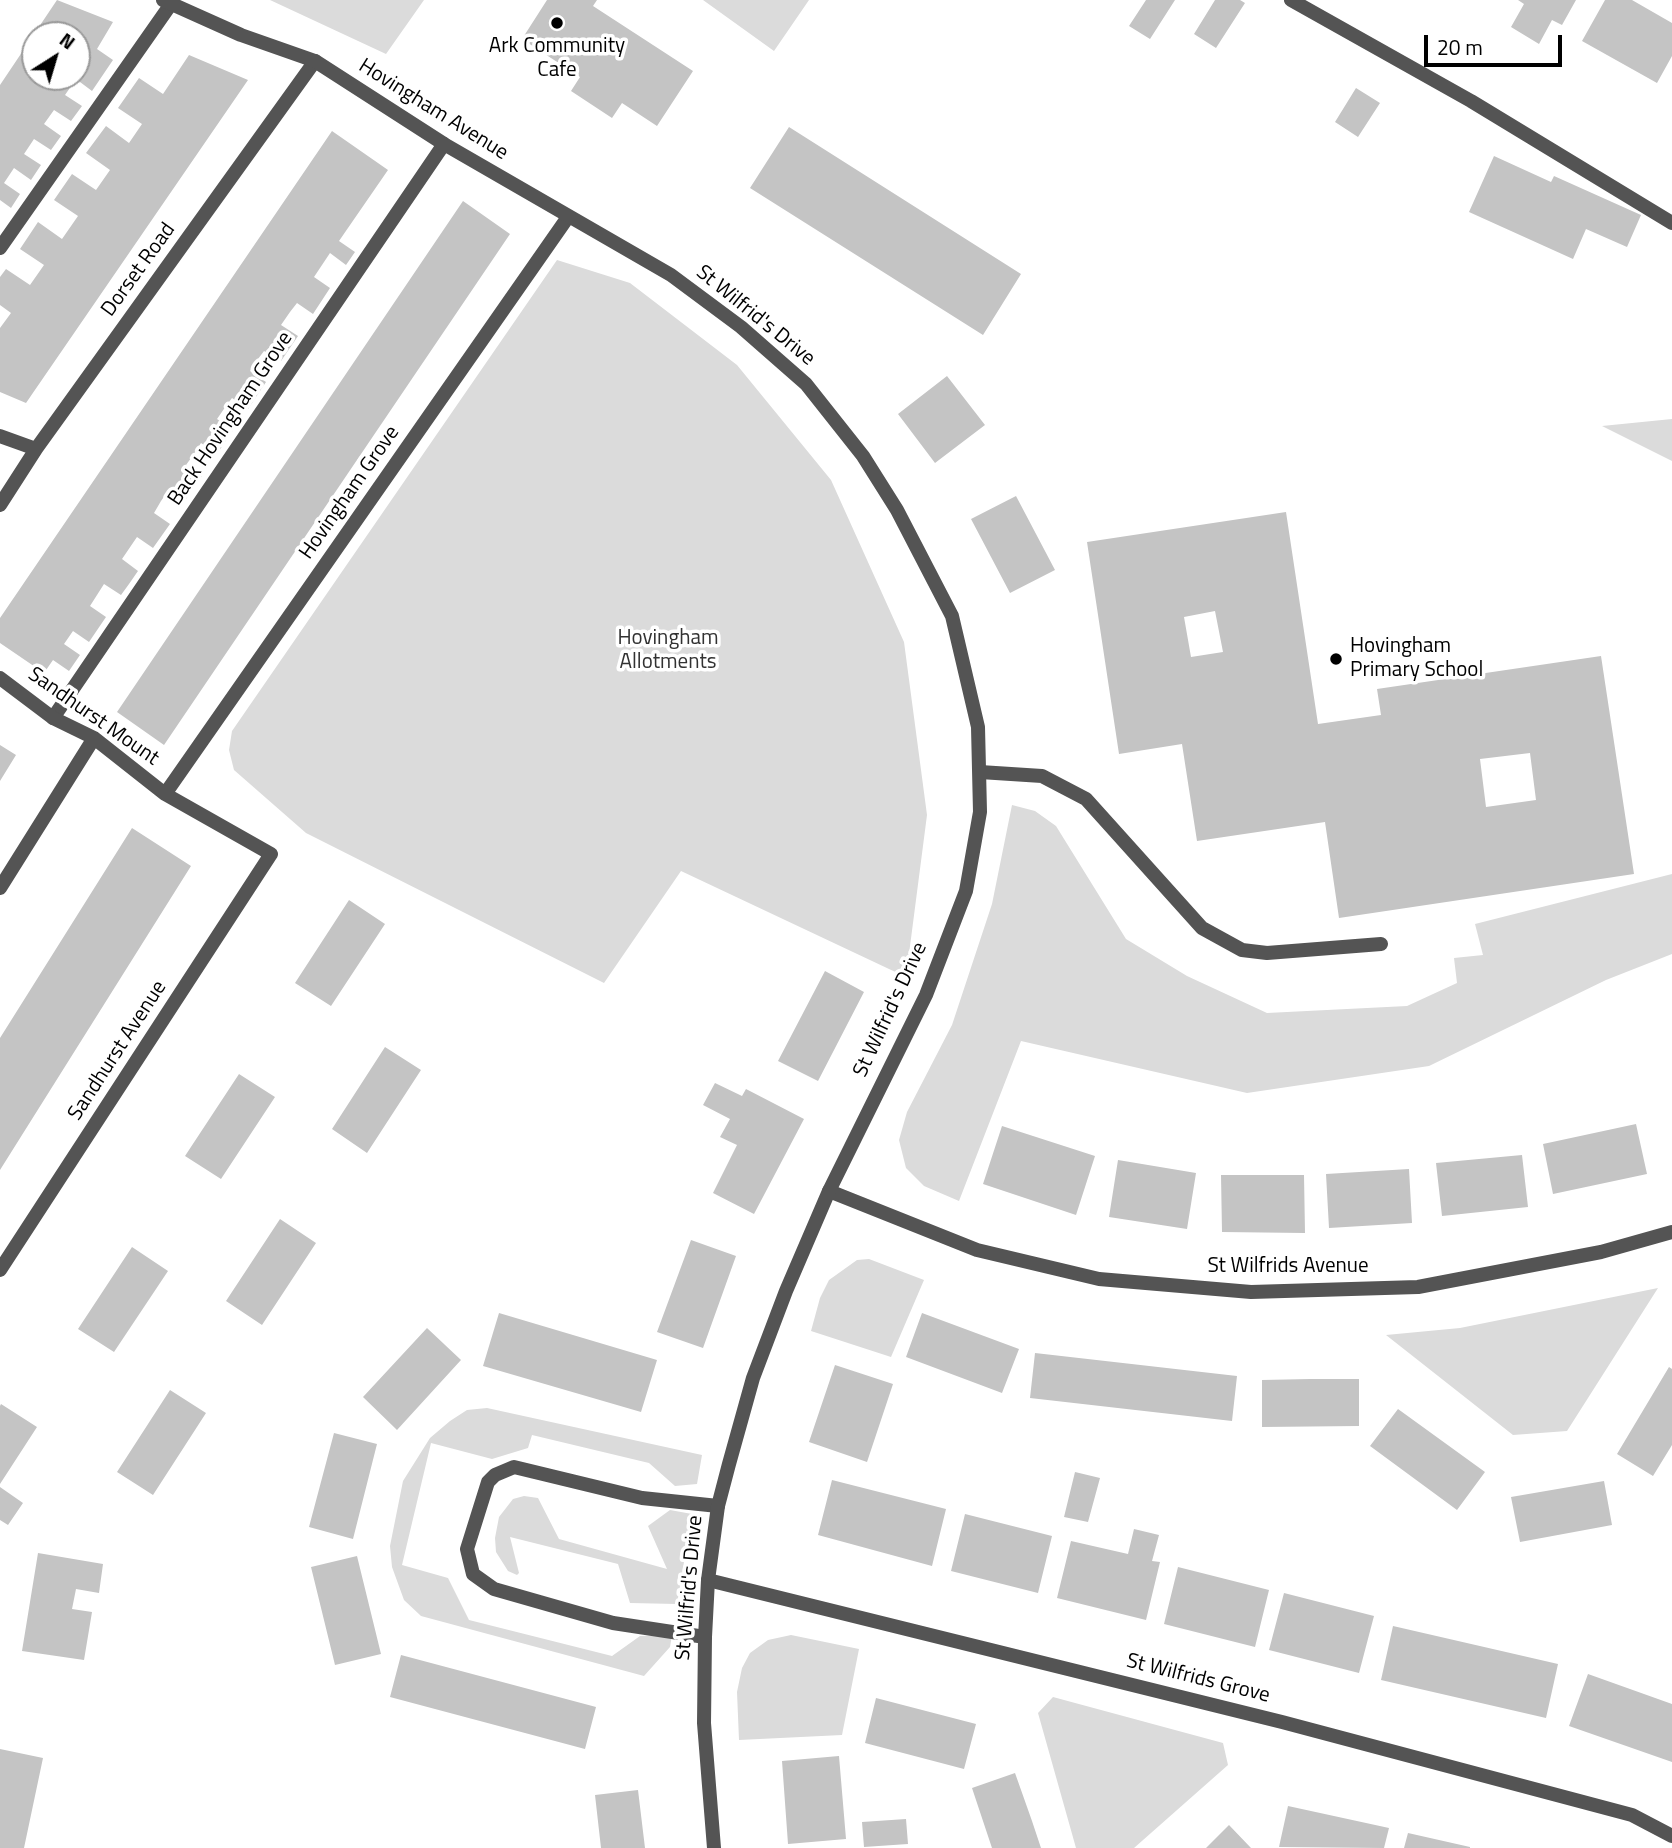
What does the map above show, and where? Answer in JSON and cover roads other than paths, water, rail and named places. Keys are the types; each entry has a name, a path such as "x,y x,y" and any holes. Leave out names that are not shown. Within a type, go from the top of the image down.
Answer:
{"street":[{"path":"1290,0 1471,102 1672,223"},
{"path":"0,248 167,2"},
{"name":"Hovingham Avenue","path":"167,2 241,35 315,61 444,144 670,275"},
{"name":"Dorset Road","path":"0,505 36,449 315,61"},
{"name":"Back Hovingham Grove","path":"53,718 444,144"},
{"name":"Hovingham Grove","path":"165,794 568,217"},
{"name":"St Wilfrid's Drive","path":"670,275 741,327 806,384 863,456 897,510 952,616 978,727 980,772 980,812 966,891 926,995 830,1191 786,1291 753,1378 718,1506 708,1580 705,1637 704,1723 714,1848"},
{"path":"0,436 36,449"},
{"name":"Sandhurst Mount","path":"0,678 53,718 94,738 165,794 271,854"},
{"path":"0,888 94,738"},
{"path":"980,772 1042,776 1086,799 1202,928 1242,950 1267,953 1381,944"},
{"name":"Sandhurst Avenue","path":"0,1270 271,854"},
{"name":"St Wilfrids Avenue","path":"830,1191 977,1250 1085,1276 1251,1292 1418,1287 1601,1252 1672,1232"},
{"path":"705,1637 613,1623 494,1589 473,1574 467,1549 488,1482 495,1475 514,1467 642,1498 718,1506"},
{"name":"St Wilfrids Grove","path":"708,1580 1323,1733 1632,1815 1672,1836"}],"place":[{"name":"Ark Community Cafe","path":"557,23"},
{"name":"Hovingham Primary School","path":"1336,659"}],"park label":[{"name":"Hovingham Allotments","path":"668,651"}]}
